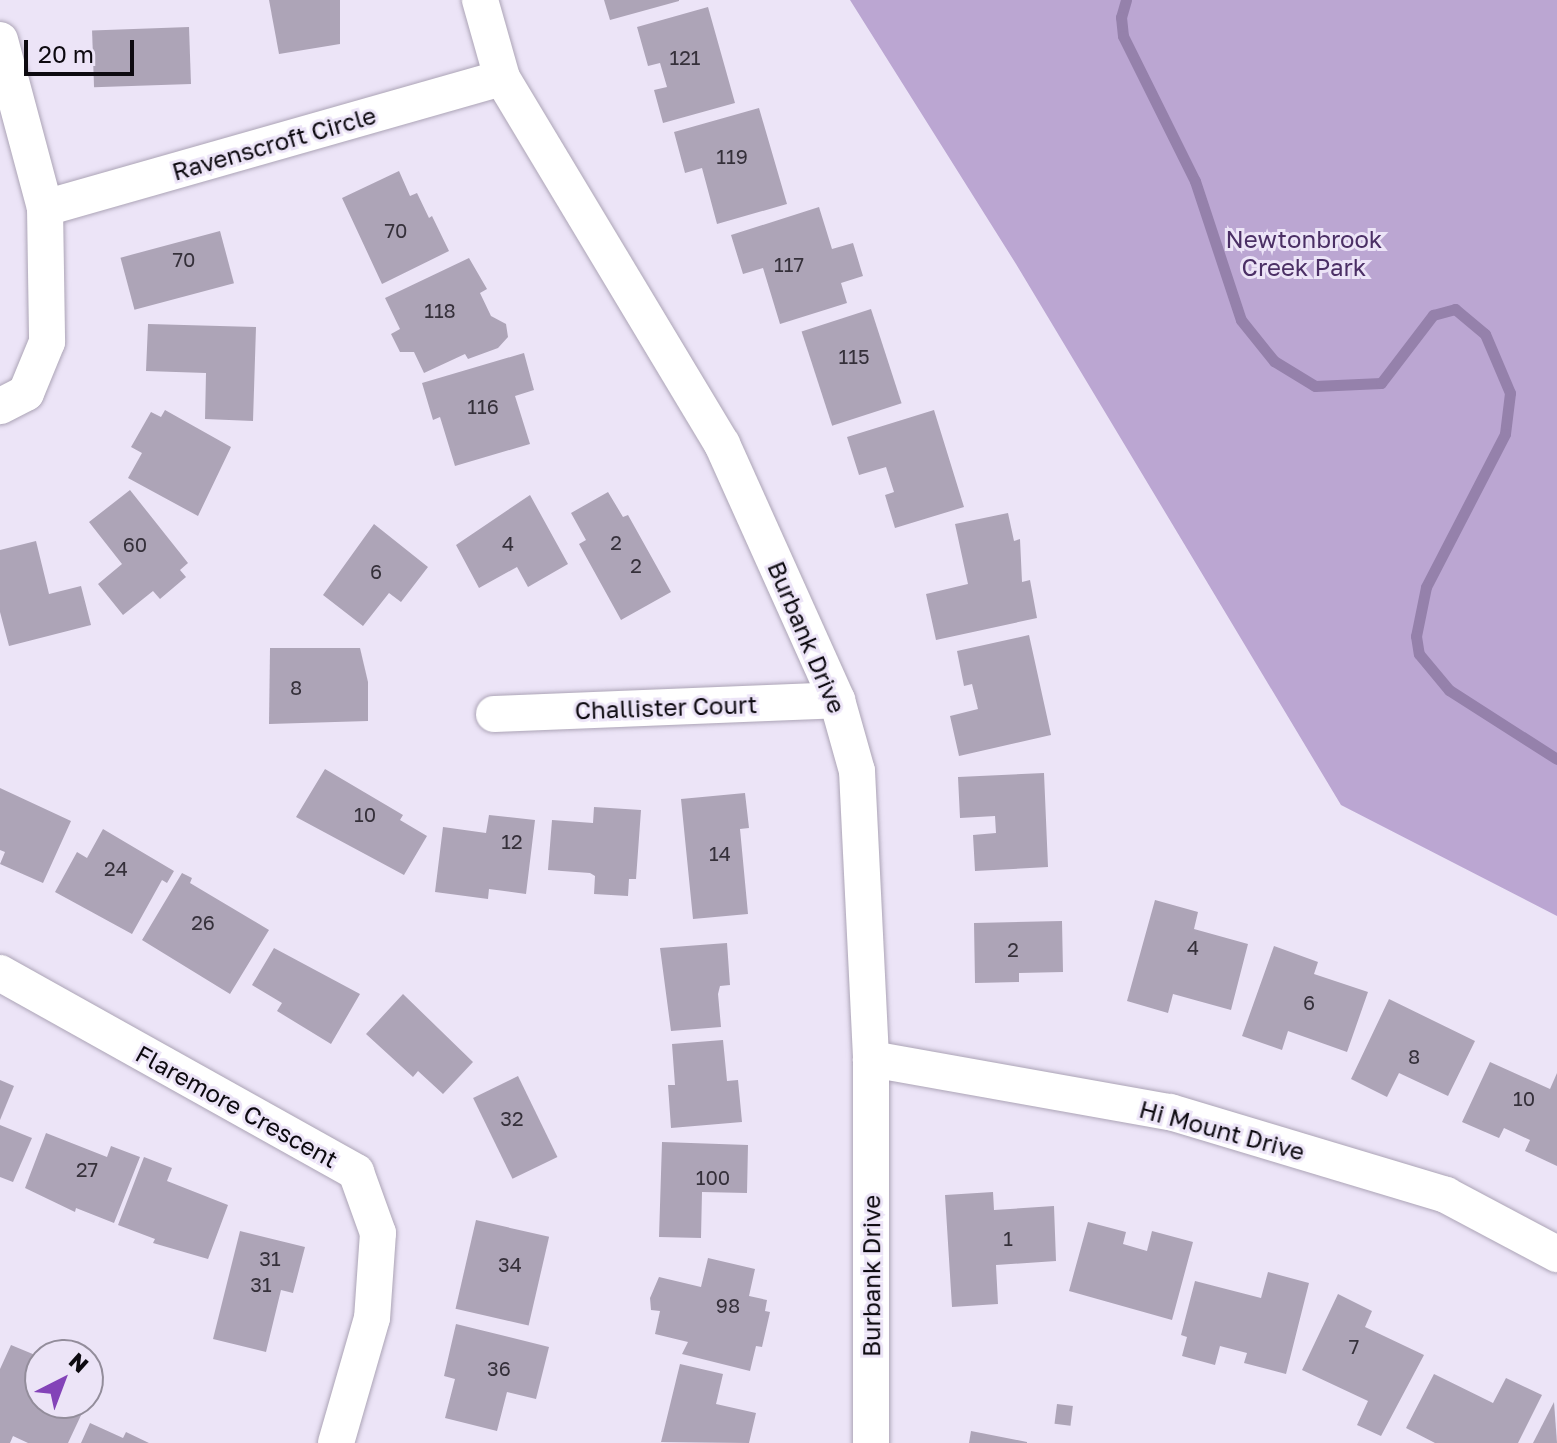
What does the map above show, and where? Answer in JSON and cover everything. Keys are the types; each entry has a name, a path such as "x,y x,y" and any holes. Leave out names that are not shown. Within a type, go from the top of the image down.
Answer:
{"street":[{"name":"Burbank Drive","path":"480,0 502,78 722,444 837,700 857,771 871,1059 871,1443"},
{"path":"0,40 45,208 47,342 26,393 0,406"},
{"name":"Ravenscroft Circle","path":"45,208 502,78"},
{"name":"Challister Court","path":"494,714 837,700"},
{"name":"Flaremore Crescent","path":"0,973 356,1172 378,1233 372,1318 336,1443"},
{"name":"Hi Mount Drive","path":"871,1059 1170,1112 1446,1195 1557,1254"}],"green space":[{"name":"Newtonbrook Creek Park","path":"850,0 1557,0 1557,916 1341,805 1016,264"}],"building":[{"path":"269,0 340,0 340,44 279,54"},
{"path":"604,0 679,0 679,1 610,20"},
{"path":"708,7 735,103 663,123 654,90 667,87 660,63 648,66 637,27"},
{"path":"189,27 191,84 94,87 92,30"},
{"path":"759,108 787,204 717,224 702,168 685,173 674,132"},
{"path":"399,171 410,196 417,193 429,218 432,216 449,251 382,284 342,198"},
{"path":"819,207 832,249 853,243 863,276 841,283 847,303 780,324 763,268 743,274 731,235"},
{"path":"220,231 234,283 134,310 121,258"},
{"path":"469,258 487,289 480,293 491,316 506,324 508,337 498,348 468,359 465,354 424,373 414,352 400,352 391,334 400,329 385,298"},
{"path":"871,309 902,403 832,426 802,332"},
{"path":"148,324 256,327 253,421 205,419 206,373 146,371"},
{"path":"524,353 534,390 515,396 530,444 455,466 440,417 433,420 422,383"},
{"path":"165,410 231,447 198,516 128,478 142,453 131,447 151,412 161,417"},
{"path":"934,410 964,507 895,528 885,495 894,492 886,467 859,475 847,437"},
{"path":"130,490 188,563 180,570 186,577 160,599 153,591 123,615 98,584 122,564 89,522"},
{"path":"608,492 623,517 628,515 671,592 621,620 579,544 586,540 571,513"},
{"path":"530,495 568,564 528,587 517,567 479,588 456,545"},
{"path":"1008,513 1014,541 1020,539 1022,582 1030,580 1037,618 936,640 926,594 968,584 955,524"},
{"path":"374,524 428,567 401,602 389,593 363,626 323,595"},
{"path":"36,541 49,594 81,586 91,625 9,646 0,612 0,550"},
{"path":"1029,635 1051,735 959,756 950,716 978,709 972,684 964,686 957,651"},
{"path":"270,648 360,648 368,682 368,721 269,724"},
{"path":"325,769 403,815 400,820 427,836 404,875 296,817"},
{"path":"1044,773 1048,867 975,871 973,835 996,833 995,816 960,818 958,777"},
{"path":"0,788 71,821 43,883 0,864 5,852 0,850"},
{"path":"745,793 749,828 740,829 748,914 693,919 681,799"},
{"path":"594,807 641,810 636,879 629,879 628,896 594,894 595,876 590,873 548,870 552,820 593,823"},
{"path":"489,815 535,820 526,894 489,889 488,899 435,892 443,827 486,833"},
{"path":"103,829 174,871 167,883 162,880 132,934 55,892 77,852 87,858"},
{"path":"182,873 192,878 190,883 269,930 230,994 142,940"},
{"path":"1155,900 1198,912 1194,929 1248,944 1231,1010 1173,994 1168,1013 1127,1001"},
{"path":"1062,921 1063,972 1019,973 1019,982 975,983 974,923"},
{"path":"727,943 730,985 720,986 718,994 721,1027 671,1031 660,948"},
{"path":"1274,946 1318,962 1314,974 1368,992 1347,1052 1288,1031 1282,1050 1242,1036"},
{"path":"274,948 360,994 331,1044 277,1011 282,1003 252,985"},
{"path":"403,994 473,1062 443,1094 418,1071 413,1077 366,1034"},
{"path":"1389,999 1475,1041 1448,1096 1399,1073 1387,1097 1351,1079"},
{"path":"723,1040 727,1081 738,1080 742,1122 671,1128 668,1085 675,1085 672,1044"},
{"path":"1490,1062 1550,1089 1557,1073 1557,1166 1525,1151 1530,1140 1504,1128 1499,1138 1462,1122"},
{"path":"518,1076 557,1157 513,1179 473,1098"},
{"path":"0,1080 14,1086 0,1120"},
{"path":"0,1125 32,1138 13,1182 0,1177"},
{"path":"46,1133 107,1157 111,1146 140,1157 114,1223 76,1208 75,1212 25,1188"},
{"path":"662,1142 748,1145 747,1193 702,1192 701,1238 659,1237"},
{"path":"144,1157 172,1168 167,1181 228,1205 208,1259 153,1243 155,1239 118,1225"},
{"path":"993,1192 994,1210 1054,1206 1056,1261 996,1265 998,1304 952,1307 945,1195"},
{"path":"476,1220 549,1237 529,1326 456,1309"},
{"path":"1088,1222 1126,1232 1123,1244 1147,1251 1152,1231 1193,1242 1172,1320 1069,1291"},
{"path":"240,1231 305,1247 293,1293 281,1290 266,1352 213,1339"},
{"path":"708,1258 755,1269 749,1296 767,1300 765,1311 770,1312 762,1347 756,1346 750,1371 682,1354 688,1342 655,1334 660,1311 651,1310 650,1298 659,1277 701,1287"},
{"path":"1268,1272 1309,1283 1286,1374 1244,1363 1247,1353 1220,1346 1215,1365 1182,1356 1187,1337 1181,1335 1195,1281 1261,1298"},
{"path":"1338,1294 1372,1311 1365,1327 1424,1355 1381,1436 1357,1425 1368,1401 1302,1370"},
{"path":"456,1324 549,1347 536,1399 507,1392 497,1431 445,1418 455,1379 444,1376"},
{"path":"11,1345 24,1350 24,1419 79,1419 68,1443 28,1443 13,1436 10,1443 0,1443 0,1369"},
{"path":"680,1364 723,1374 716,1404 756,1413 749,1443 661,1442"},
{"path":"1434,1374 1493,1403 1506,1378 1542,1395 1518,1443 1435,1443 1406,1428"},
{"path":"1554,1402 1557,1443 1533,1443"},
{"path":"1057,1404 1073,1406 1070,1426 1055,1424"},
{"path":"90,1423 123,1438 126,1432 149,1443 81,1443"},
{"path":"971,1431 1027,1442 1027,1443 969,1443"}],"waterway":[{"path":"1126,0 1121,17 1123,36 1195,181 1241,320 1274,361 1315,386 1381,383 1433,315 1455,309 1485,334 1510,393 1505,434 1426,587 1416,636 1419,654 1449,690 1557,759"}]}
